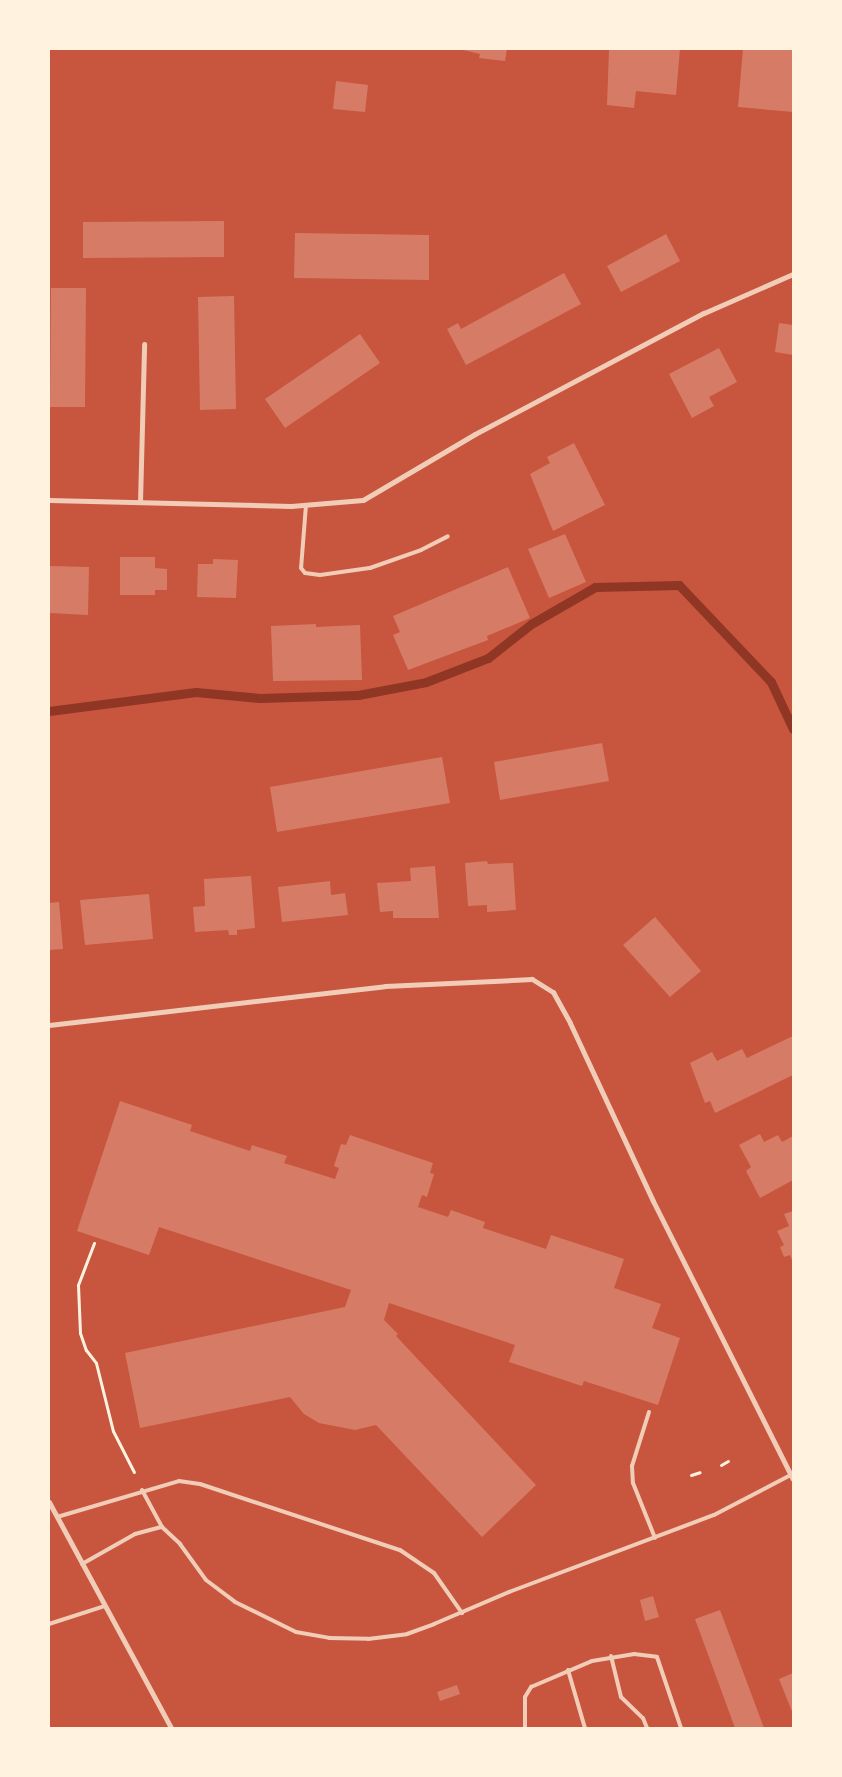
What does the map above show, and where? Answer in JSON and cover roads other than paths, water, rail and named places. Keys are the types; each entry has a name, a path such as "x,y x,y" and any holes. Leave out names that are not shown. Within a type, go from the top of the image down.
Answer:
{"street":[{"path":"49,500 306,505 363,500 469,437 696,318 793,274"},
{"path":"140,502 144,344"},
{"path":"49,1025 385,986 532,979 553,992 570,1023 653,1201 792,1477"},
{"path":"49,1502 171,1728"}],"lane":[{"path":"306,505 301,568 304,573 320,575 370,568 421,550 448,536"},
{"path":"649,1412 632,1466 633,1483 655,1538"},
{"path":"142,1490 162,1527 180,1544 206,1580 235,1602 296,1632 329,1638 368,1640 407,1634 714,1515 792,1477"},
{"path":"57,1517 142,1490 179,1482 200,1484 400,1550 434,1573 462,1612"},
{"path":"82,1564 135,1534 162,1527"},
{"path":"49,1624 104,1606"},
{"path":"525,1728 525,1697 531,1687 568,1670 611,1656 634,1654 657,1658 681,1728"},
{"path":"611,1656 621,1697 643,1718 647,1728"},
{"path":"568,1670 585,1728"}],"waterway":[{"path":"49,711 196,692 260,698 358,695 426,682 488,658 531,624 595,587 679,585 771,682 793,729"}]}
